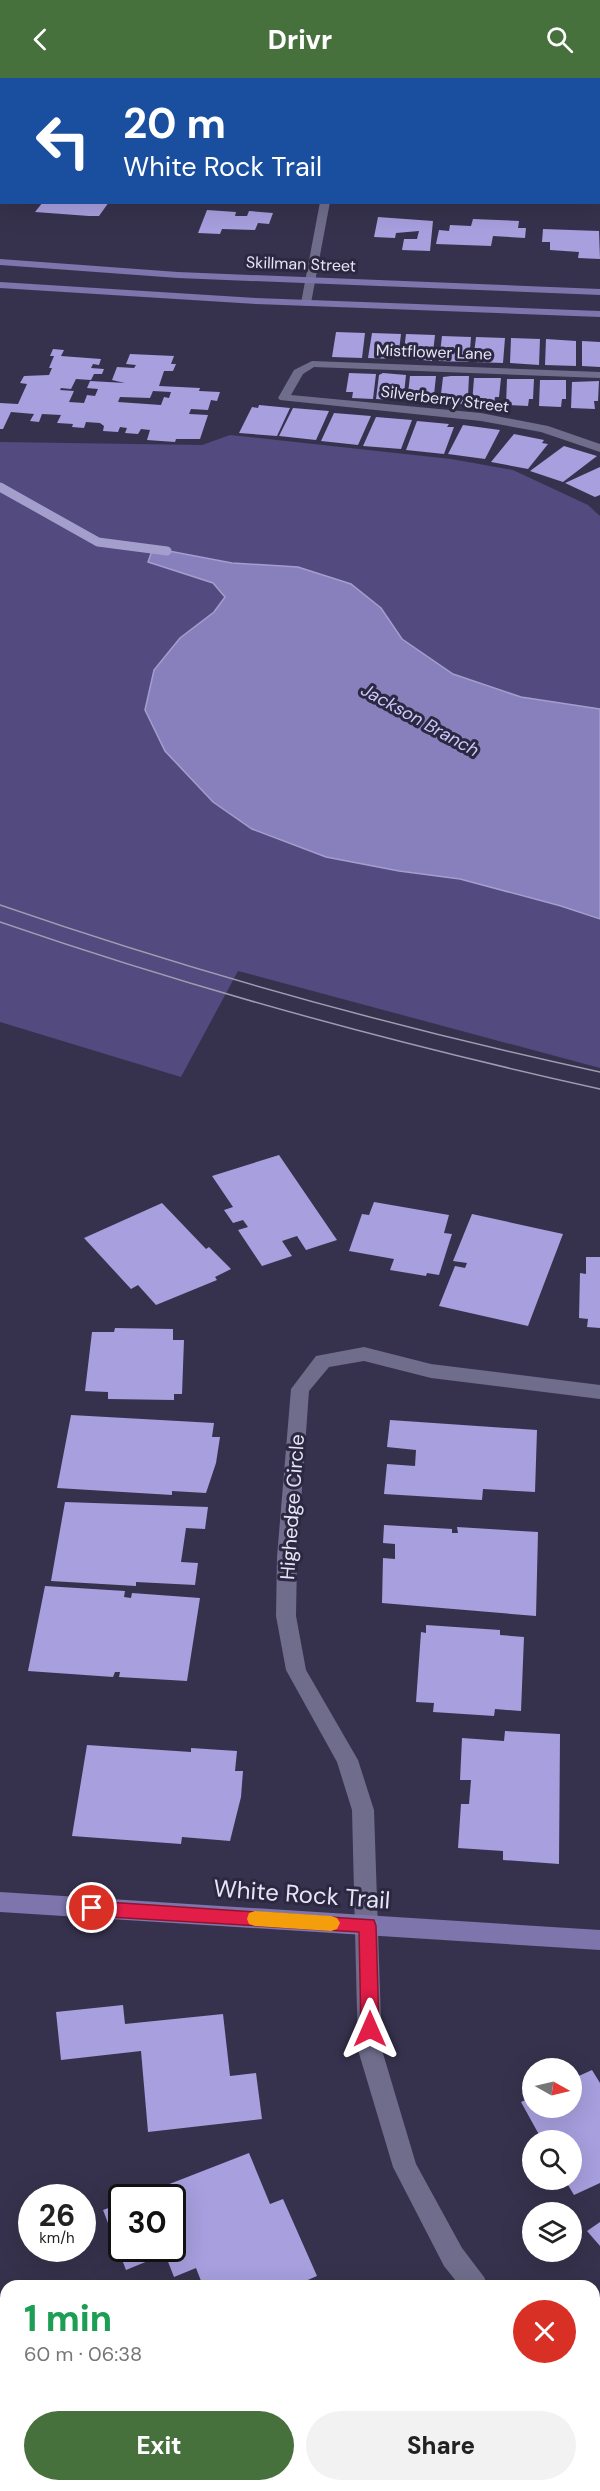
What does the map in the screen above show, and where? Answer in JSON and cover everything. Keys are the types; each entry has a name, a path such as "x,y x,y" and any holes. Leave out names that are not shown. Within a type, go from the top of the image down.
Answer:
{"main road":[{"name":"Skillman Street","path":"0,262 178,275 600,292"},
{"name":"Skillman Street","path":"0,285 306,303 600,314"},
{"name":"White Rock Trail","path":"0,1902 600,1940"}],"street":[{"path":"306,303 325,204"},
{"name":"Mistflower Lane","path":"284,398 298,372 312,364 600,375"},
{"name":"Silverberry Street","path":"284,398 481,417 544,429 600,448"},
{"name":"Highedge Circle","path":"470,2280 453,2257 405,2167 370,2050 363,1810 347,1760 296,1670 286,1616 287,1557 300,1389 323,1360 364,1354 431,1371 600,1392"}],"shaded area":[{"path":"230,435 451,459 513,470 588,505 600,516 600,709 521,697 453,674 402,639 381,608 351,584 298,567 232,563 154,548 148,561 213,583 225,597 214,612 180,638 326,857 399,871 460,879 561,906 600,920 600,1068 238,971 181,1077 0,1022 0,442 202,445"}],"water":[{"path":"153,548 232,563 298,567 351,584 381,608 402,639 453,674 521,697 600,709 600,919 460,879 399,871 326,857 252,829 213,802 165,751 145,710 154,670 180,638 214,612 225,597 213,583 148,562"}],"building":[{"path":"41,204 108,204 99,216 35,212"},
{"path":"207,210 236,212 235,216 247,216 249,211 273,213 269,224 258,223 255,230 222,229 220,234 198,233"},
{"path":"378,217 433,221 430,251 402,250 404,239 417,239 419,231 396,233 395,238 374,237"},
{"path":"473,219 519,221 518,228 526,228 525,238 493,236 491,246 436,244 439,230 449,231 450,225 471,226"},
{"path":"543,229 599,231 600,259 578,258 579,252 550,250 550,242 542,242"},
{"path":"336,332 365,333 362,358 332,357"},
{"path":"372,333 401,334 398,359 368,358"},
{"path":"406,334 435,335 432,361 403,358"},
{"path":"442,336 471,337 469,362 439,361"},
{"path":"476,337 505,338 503,363 473,362"},
{"path":"511,338 540,339 539,365 510,363"},
{"path":"546,339 576,341 576,366 545,365"},
{"path":"582,341 600,342 600,367 582,366"},
{"path":"53,349 64,350 61,356 101,359 99,365 93,364 91,368 104,369 102,374 94,374 91,380 76,379 71,389 61,388 60,390 74,391 69,402 84,403 87,395 95,396 98,389 87,388 90,381 125,383 112,380 117,367 134,368 136,365 126,364 130,354 174,356 171,364 176,364 173,371 164,371 159,386 200,388 199,391 220,392 217,401 211,400 208,410 191,409 189,414 208,415 200,439 176,439 175,442 147,440 150,430 141,429 138,434 125,433 127,428 120,427 118,432 103,431 104,426 100,423 86,422 84,428 72,427 73,424 57,423 61,415 42,414 39,422 30,421 34,414 11,412 3,429 0,429 0,403 18,404 27,384 20,383 24,376 49,375 54,356 50,356","holes":["153,391 171,392 169,398 164,397 161,405 118,402 120,397 150,398"]},
{"path":"349,373 376,374 373,399 352,398 353,392 346,392"},
{"path":"383,373 406,375 404,394 397,394 397,400 376,399 379,375"},
{"path":"410,376 436,376 434,395 430,395 429,403 407,402"},
{"path":"469,376 468,396 464,396 463,404 440,403 443,377"},
{"path":"474,378 501,378 499,397 495,397 494,405 472,404"},
{"path":"507,379 534,379 533,399 529,399 528,406 506,405"},
{"path":"540,380 566,380 566,399 562,399 561,407 539,406"},
{"path":"599,381 598,401 594,401 595,409 571,408 572,382"},
{"path":"259,405 290,408 277,436 239,433 252,407 258,408"},
{"path":"293,408 329,411 316,440 279,436"},
{"path":"334,413 371,416 358,445 321,441"},
{"path":"376,417 412,420 401,449 363,446"},
{"path":"417,421 449,424 447,427 454,427 444,454 406,450"},
{"path":"463,425 500,430 485,459 448,454"},
{"path":"514,434 544,440 542,443 548,444 528,469 491,462"},
{"path":"564,446 597,456 563,482 530,471"},
{"path":"600,467 600,495 595,497 565,483"},
{"path":"279,1155 337,1240 306,1250 297,1236 282,1241 292,1256 262,1266 238,1230 248,1227 243,1220 233,1223 224,1210 233,1207 212,1176"},
{"path":"374,1202 449,1215 444,1233 452,1234 439,1275 427,1273 426,1276 390,1270 394,1259 349,1251 362,1214 369,1215"},
{"path":"162,1203 206,1249 209,1247 231,1269 215,1277 217,1280 156,1305 138,1285 131,1289 84,1238"},
{"path":"472,1214 563,1234 528,1326 439,1306 455,1266 465,1268 467,1263 453,1261"},
{"path":"586,1257 600,1257 600,1328 587,1327 588,1319 579,1318 580,1273 586,1274"},
{"path":"115,1328 173,1329 173,1340 184,1340 182,1394 174,1394 174,1400 108,1399 108,1392 85,1391 92,1332 114,1332"},
{"path":"71,1415 214,1423 212,1437 220,1437 216,1463 206,1493 172,1491 172,1495 57,1488"},
{"path":"390,1420 537,1430 535,1492 483,1489 482,1500 384,1494 387,1464 415,1466 416,1450 387,1447"},
{"path":"65,1502 208,1507 205,1529 186,1528 181,1562 198,1563 195,1585 136,1582 136,1586 51,1581"},
{"path":"384,1525 452,1529 452,1533 458,1533 457,1527 538,1532 536,1616 382,1603 383,1558 395,1559 395,1544 383,1543"},
{"path":"45,1586 125,1591 124,1597 131,1598 132,1593 200,1598 187,1681 119,1677 120,1672 115,1672 113,1677 28,1671"},
{"path":"426,1625 500,1630 500,1635 524,1637 521,1711 495,1709 494,1716 433,1712 434,1703 416,1702 421,1632 426,1633"},
{"path":"505,1731 560,1734 559,1864 503,1860 503,1851 458,1848 461,1804 469,1804 471,1780 460,1780 462,1738 504,1741"},
{"path":"87,1745 191,1752 191,1748 237,1751 235,1771 243,1771 241,1797 230,1841 182,1837 181,1844 72,1836"},
{"path":"123,2005 125,2024 223,2014 230,2076 256,2073 262,2119 148,2132 141,2051 61,2060 56,2012"},
{"path":"592,2070 600,2083 600,2183 574,2195 571,2190 582,2190 582,2130 536,2130 530,2118 582,2118 582,2074"},
{"path":"249,2153 270,2204 283,2199 317,2276 308,2280 201,2280 196,2268 174,2277 168,2262 186,2262 186,2184 169,2184"},
{"path":"108,2208 108,2223 103,2210"},
{"path":"600,2222 600,2246 587,2231"},
{"path":"123,2262 146,2262 126,2270"}],"waterway":[{"name":"Jackson Branch","path":"0,487 98,542 167,551"}],"tram line":[{"path":"0,905 148,954 297,998 448,1037 600,1072"},
{"path":"0,922 148,970 298,1014 524,1072 600,1089"}],"slow traffic":[{"path":"255,1919 331,1923"}],"route":[{"path":"92,1908 368,1926 370,2029"}]}
